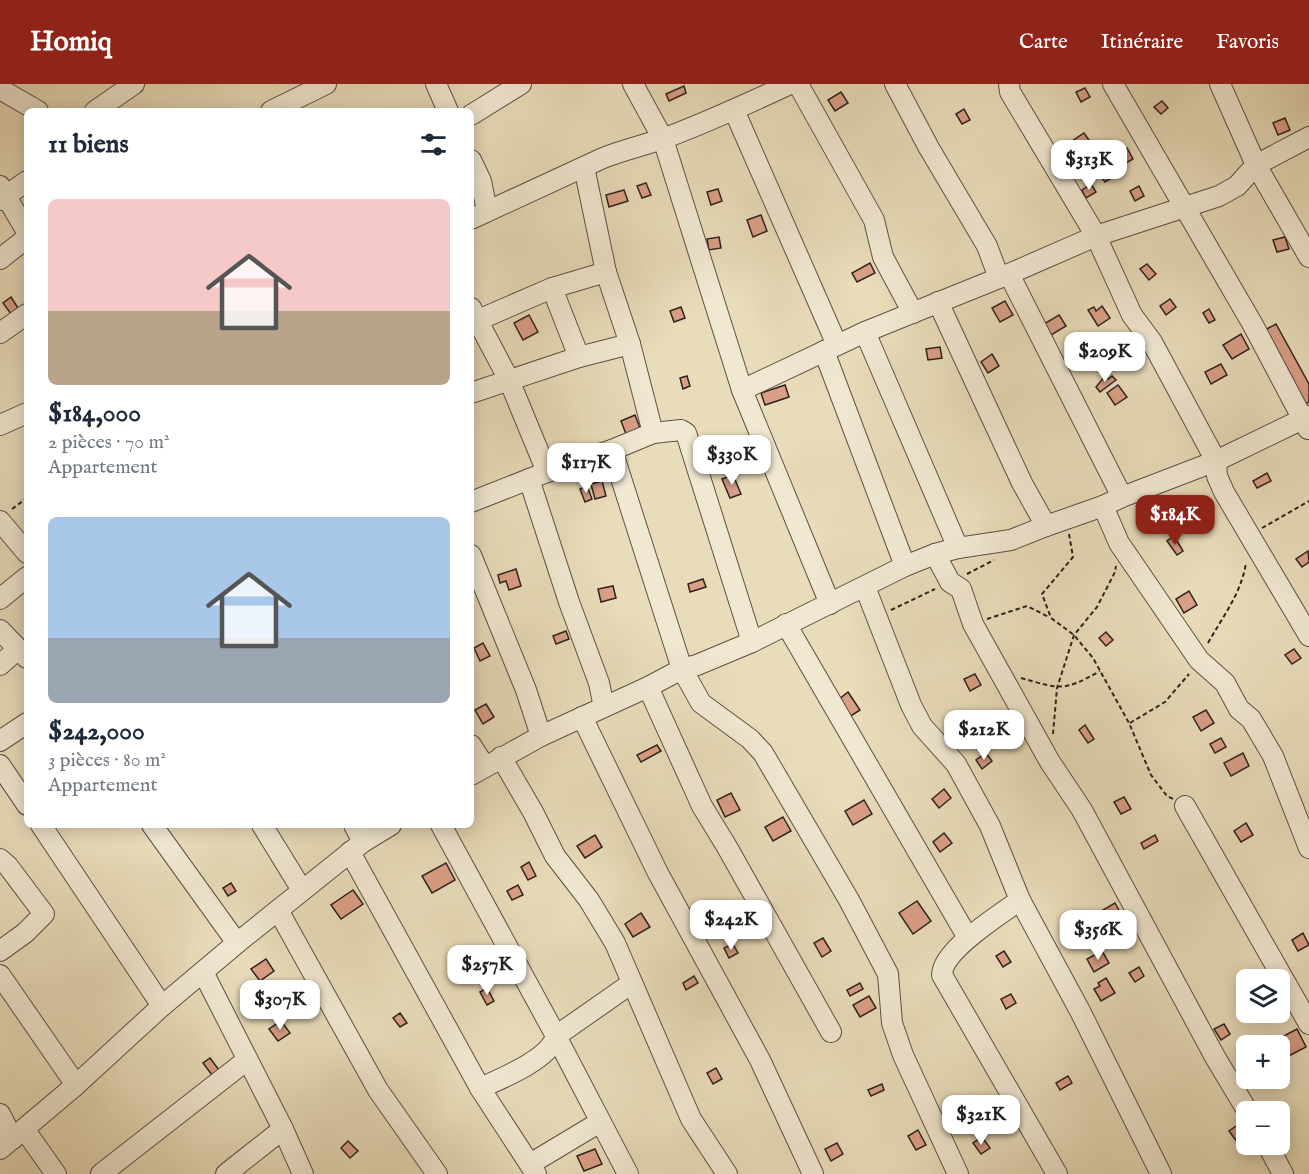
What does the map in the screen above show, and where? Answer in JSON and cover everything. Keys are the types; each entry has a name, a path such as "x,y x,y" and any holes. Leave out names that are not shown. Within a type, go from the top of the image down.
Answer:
{"street":[{"path":"99,108 134,84"},
{"path":"436,84 447,108"},
{"path":"474,113 521,84"},
{"path":"633,84 663,139 742,390 830,604"},
{"path":"474,166 481,181 479,215 624,150 663,139 790,84"},
{"path":"798,84 874,220 883,256 913,313"},
{"path":"895,84 929,148 1004,276 1122,497"},
{"path":"486,766 541,736 682,669 752,642 935,554 1011,540 1216,461 1307,422 1113,84"},
{"path":"278,108 322,85"},
{"path":"1005,87 1096,236 1132,315 1152,342 1216,461 1220,484 1309,636"},
{"path":"1229,87 1256,165 1309,257"},
{"path":"0,89 33,108"},
{"path":"734,110 831,348 905,567"},
{"path":"742,390 865,332 1096,236 1228,192 1247,177 1256,165 1309,137"},
{"path":"584,167 606,272 630,344 653,434"},
{"path":"24,183 2,194 24,227"},
{"path":"0,259 24,240"},
{"path":"604,707 599,683 569,602 538,476 509,380 474,314 606,272"},
{"path":"552,288 579,357"},
{"path":"938,302 1022,483 1055,523"},
{"path":"0,333 24,316"},
{"path":"865,332 958,548"},
{"path":"474,392 579,357 630,344"},
{"path":"0,425 24,414"},
{"path":"474,501 653,434 681,429 686,433 752,642"},
{"path":"612,450 682,669 701,703 750,739 763,753 849,900 888,974 892,1023 903,1055 958,1174"},
{"path":"1103,506 1119,543 1199,660 1225,683 1239,709 1250,716 1273,756 1309,848"},
{"path":"4,516 24,548"},
{"path":"935,554 950,582 961,590 973,624 1050,762 1083,810 1215,1057 1241,1101"},
{"path":"474,562 526,690 541,736"},
{"path":"0,599 24,579"},
{"path":"865,587 911,705 922,726 956,765 997,840 1020,900 1080,1011 1161,1174"},
{"path":"786,624 968,938"},
{"path":"0,630 23,653 0,665"},
{"path":"648,687 702,806 728,847 831,1032"},
{"path":"582,717 658,873 760,1060 813,1174"},
{"path":"0,741 24,725"},
{"path":"474,749 486,766 533,812 555,856 589,900 615,943 691,1119 727,1174"},
{"path":"0,765 24,801"},
{"path":"1185,806 1309,1024"},
{"path":"43,828 162,1006"},
{"path":"154,828 237,943"},
{"path":"264,828 302,890"},
{"path":"354,828 357,847 480,1088 533,1169 600,1122"},
{"path":"12,1139 237,943 357,847 386,828"},
{"path":"443,828 628,1174"},
{"path":"0,859 8,866 44,915 25,933 0,951"},
{"path":"1020,900 968,938 947,960 942,968 942,975 1058,1174"},
{"path":"279,910 378,1090 436,1174"},
{"path":"203,972 283,1129 303,1174"},
{"path":"0,975 76,1084"},
{"path":"480,1088 513,1074 536,1058 552,1045 556,1036 632,982"},
{"path":"101,1174 247,1060"},
{"path":"0,1113 12,1139 56,1174"},
{"path":"226,1174 283,1129"},
{"path":"1273,1155 1283,1174"}],"path":[{"path":"4,516 24,500"},
{"path":"1129,723 1165,702 1182,684 1199,660 1240,589 1250,536 1309,501"},
{"path":"1051,618 1042,594 1073,557 1068,526 1055,523"},
{"path":"1050,762 1057,688 1074,635 1097,607 1115,572 1119,543"},
{"path":"878,616 1001,556"},
{"path":"973,624 1027,606 1051,618 1074,635 1101,671 1129,723 1151,775 1167,796 1185,806"},
{"path":"1008,685 1019,678 1057,688 1075,686 1101,671"}],"building":[{"path":"684,86 686,93 669,101 666,94"},
{"path":"1085,88 1090,97 1081,102 1076,92"},
{"path":"841,92 848,103 835,111 828,100"},
{"path":"1162,101 1168,108 1161,114 1154,107"},
{"path":"964,109 970,120 962,124 956,114"},
{"path":"1285,118 1290,130 1278,135 1273,123"},
{"path":"1084,133 1093,146 1078,156 1069,143"},
{"path":"1127,148 1133,159 1121,166 1115,154"},
{"path":"1103,160 1113,177 1105,182 1093,166"},
{"path":"646,183 651,195 642,198 637,186"},
{"path":"1091,184 1096,192 1086,198 1082,190"},
{"path":"1139,186 1144,196 1135,201 1130,191"},
{"path":"718,189 722,201 711,205 707,192"},
{"path":"624,190 628,201 609,207 606,195"},
{"path":"761,215 767,231 753,237 747,220"},
{"path":"719,237 721,248 709,250 707,239"},
{"path":"1285,237 1289,249 1277,252 1273,240"},
{"path":"870,263 875,273 857,282 852,273"},
{"path":"1147,264 1156,274 1149,280 1140,269"},
{"path":"11,297 18,308 11,314 3,303"},
{"path":"1170,299 1176,307 1166,315 1160,306"},
{"path":"1005,301 1013,315 1000,322 992,308"},
{"path":"1102,306 1110,318 1098,326 1088,310 1094,307 1096,311"},
{"path":"681,307 685,318 674,322 670,311"},
{"path":"1209,309 1215,320 1209,323 1203,313"},
{"path":"529,315 538,332 523,340 514,323"},
{"path":"1059,315 1066,326 1051,335 1044,324"},
{"path":"1276,324 1309,384 1309,402 1304,405 1263,331"},
{"path":"1241,334 1249,349 1232,359 1223,345"},
{"path":"940,347 942,358 928,360 926,349"},
{"path":"992,354 999,366 988,373 981,362"},
{"path":"1221,364 1227,375 1211,384 1205,372"},
{"path":"687,376 690,386 683,389 680,378"},
{"path":"1105,376 1108,379 1112,376 1116,380 1100,392 1096,387"},
{"path":"785,385 789,397 765,405 761,393"},
{"path":"1118,385 1127,397 1115,405 1107,393"},
{"path":"635,415 640,428 626,434 621,421"},
{"path":"1267,473 1271,481 1257,488 1253,481"},
{"path":"733,475 741,494 730,498 722,479"},
{"path":"602,481 606,496 595,499 591,484"},
{"path":"587,486 592,499 585,502 580,489"},
{"path":"1174,536 1183,551 1177,555 1167,541"},
{"path":"1308,551 1309,562 1302,567 1296,559"},
{"path":"516,569 521,586 509,590 506,581 500,583 498,575"},
{"path":"703,579 706,587 690,592 688,584"},
{"path":"613,586 616,598 601,602 598,589"},
{"path":"1189,591 1197,605 1184,613 1176,599"},
{"path":"566,631 569,639 556,644 553,636"},
{"path":"1106,632 1113,640 1106,646 1099,638"},
{"path":"483,643 490,656 480,661 474,648"},
{"path":"1294,649 1301,658 1292,664 1285,655"},
{"path":"975,674 981,685 970,691 964,679"},
{"path":"848,692 860,710 849,717 838,700"},
{"path":"486,704 494,717 483,724 475,710"},
{"path":"1206,710 1214,723 1201,731 1193,717"},
{"path":"1085,725 1094,739 1088,743 1079,730"},
{"path":"965,726 970,735 956,743 951,734"},
{"path":"1012,732 1019,740 1011,748 1004,741"},
{"path":"1221,738 1226,747 1215,753 1210,744"},
{"path":"657,745 661,751 641,762 637,755"},
{"path":"986,753 992,761 982,769 976,760"},
{"path":"1243,753 1249,766 1231,776 1224,763"},
{"path":"944,789 951,798 939,808 932,799"},
{"path":"731,793 740,810 725,817 717,800"},
{"path":"1124,797 1131,809 1121,814 1114,802"},
{"path":"864,800 872,814 853,825 845,811"},
{"path":"783,817 791,831 773,841 765,827"},
{"path":"1246,823 1253,835 1241,842 1234,831"},
{"path":"944,833 952,843 940,852 933,842"},
{"path":"595,835 602,847 585,858 577,846"},
{"path":"1155,835 1158,841 1144,849 1141,843"},
{"path":"529,862 536,876 528,880 521,867"},
{"path":"446,863 455,880 432,893 422,876"},
{"path":"231,883 236,891 228,896 223,888"},
{"path":"518,885 523,895 512,900 507,891"},
{"path":"353,890 363,904 341,919 331,905"},
{"path":"917,901 931,921 913,934 899,913"},
{"path":"1115,903 1121,914 1109,920 1103,910"},
{"path":"641,913 650,927 633,937 625,924"},
{"path":"1303,933 1309,945 1298,951 1292,940"},
{"path":"823,938 831,951 822,957 814,943"},
{"path":"733,944 738,953 729,958 724,948"},
{"path":"1004,951 1011,962 1003,967 996,956"},
{"path":"1102,951 1109,963 1094,972 1087,959"},
{"path":"266,959 274,971 260,981 251,969"},
{"path":"1139,967 1144,976 1135,982 1129,973"},
{"path":"694,976 698,983 686,990 683,983"},
{"path":"1106,978 1115,993 1101,1001 1094,989 1100,986 1098,983"},
{"path":"860,983 863,989 850,996 847,990"},
{"path":"487,988 494,1001 487,1005 480,992"},
{"path":"1011,994 1016,1003 1006,1009 1001,999"},
{"path":"869,996 876,1008 860,1017 853,1005"},
{"path":"400,1013 407,1023 400,1027 393,1018"},
{"path":"281,1021 290,1033 278,1041 269,1029"},
{"path":"1224,1024 1230,1034 1221,1040 1214,1029"},
{"path":"1297,1029 1306,1047 1290,1055 1290,1035 1286,1035"},
{"path":"210,1058 219,1070 212,1075 203,1063"},
{"path":"716,1068 722,1079 713,1084 707,1073"},
{"path":"1068,1076 1072,1083 1060,1090 1056,1083"},
{"path":"882,1084 884,1090 871,1096 868,1090"},
{"path":"1236,1126 1236,1141 1229,1131"},
{"path":"918,1130 926,1145 916,1150 908,1136"},
{"path":"982,1137 990,1148 981,1154 973,1143"},
{"path":"348,1141 358,1151 350,1158 341,1148"},
{"path":"837,1143 843,1154 831,1161 825,1149"},
{"path":"595,1149 602,1164 584,1171 577,1156"}]}
